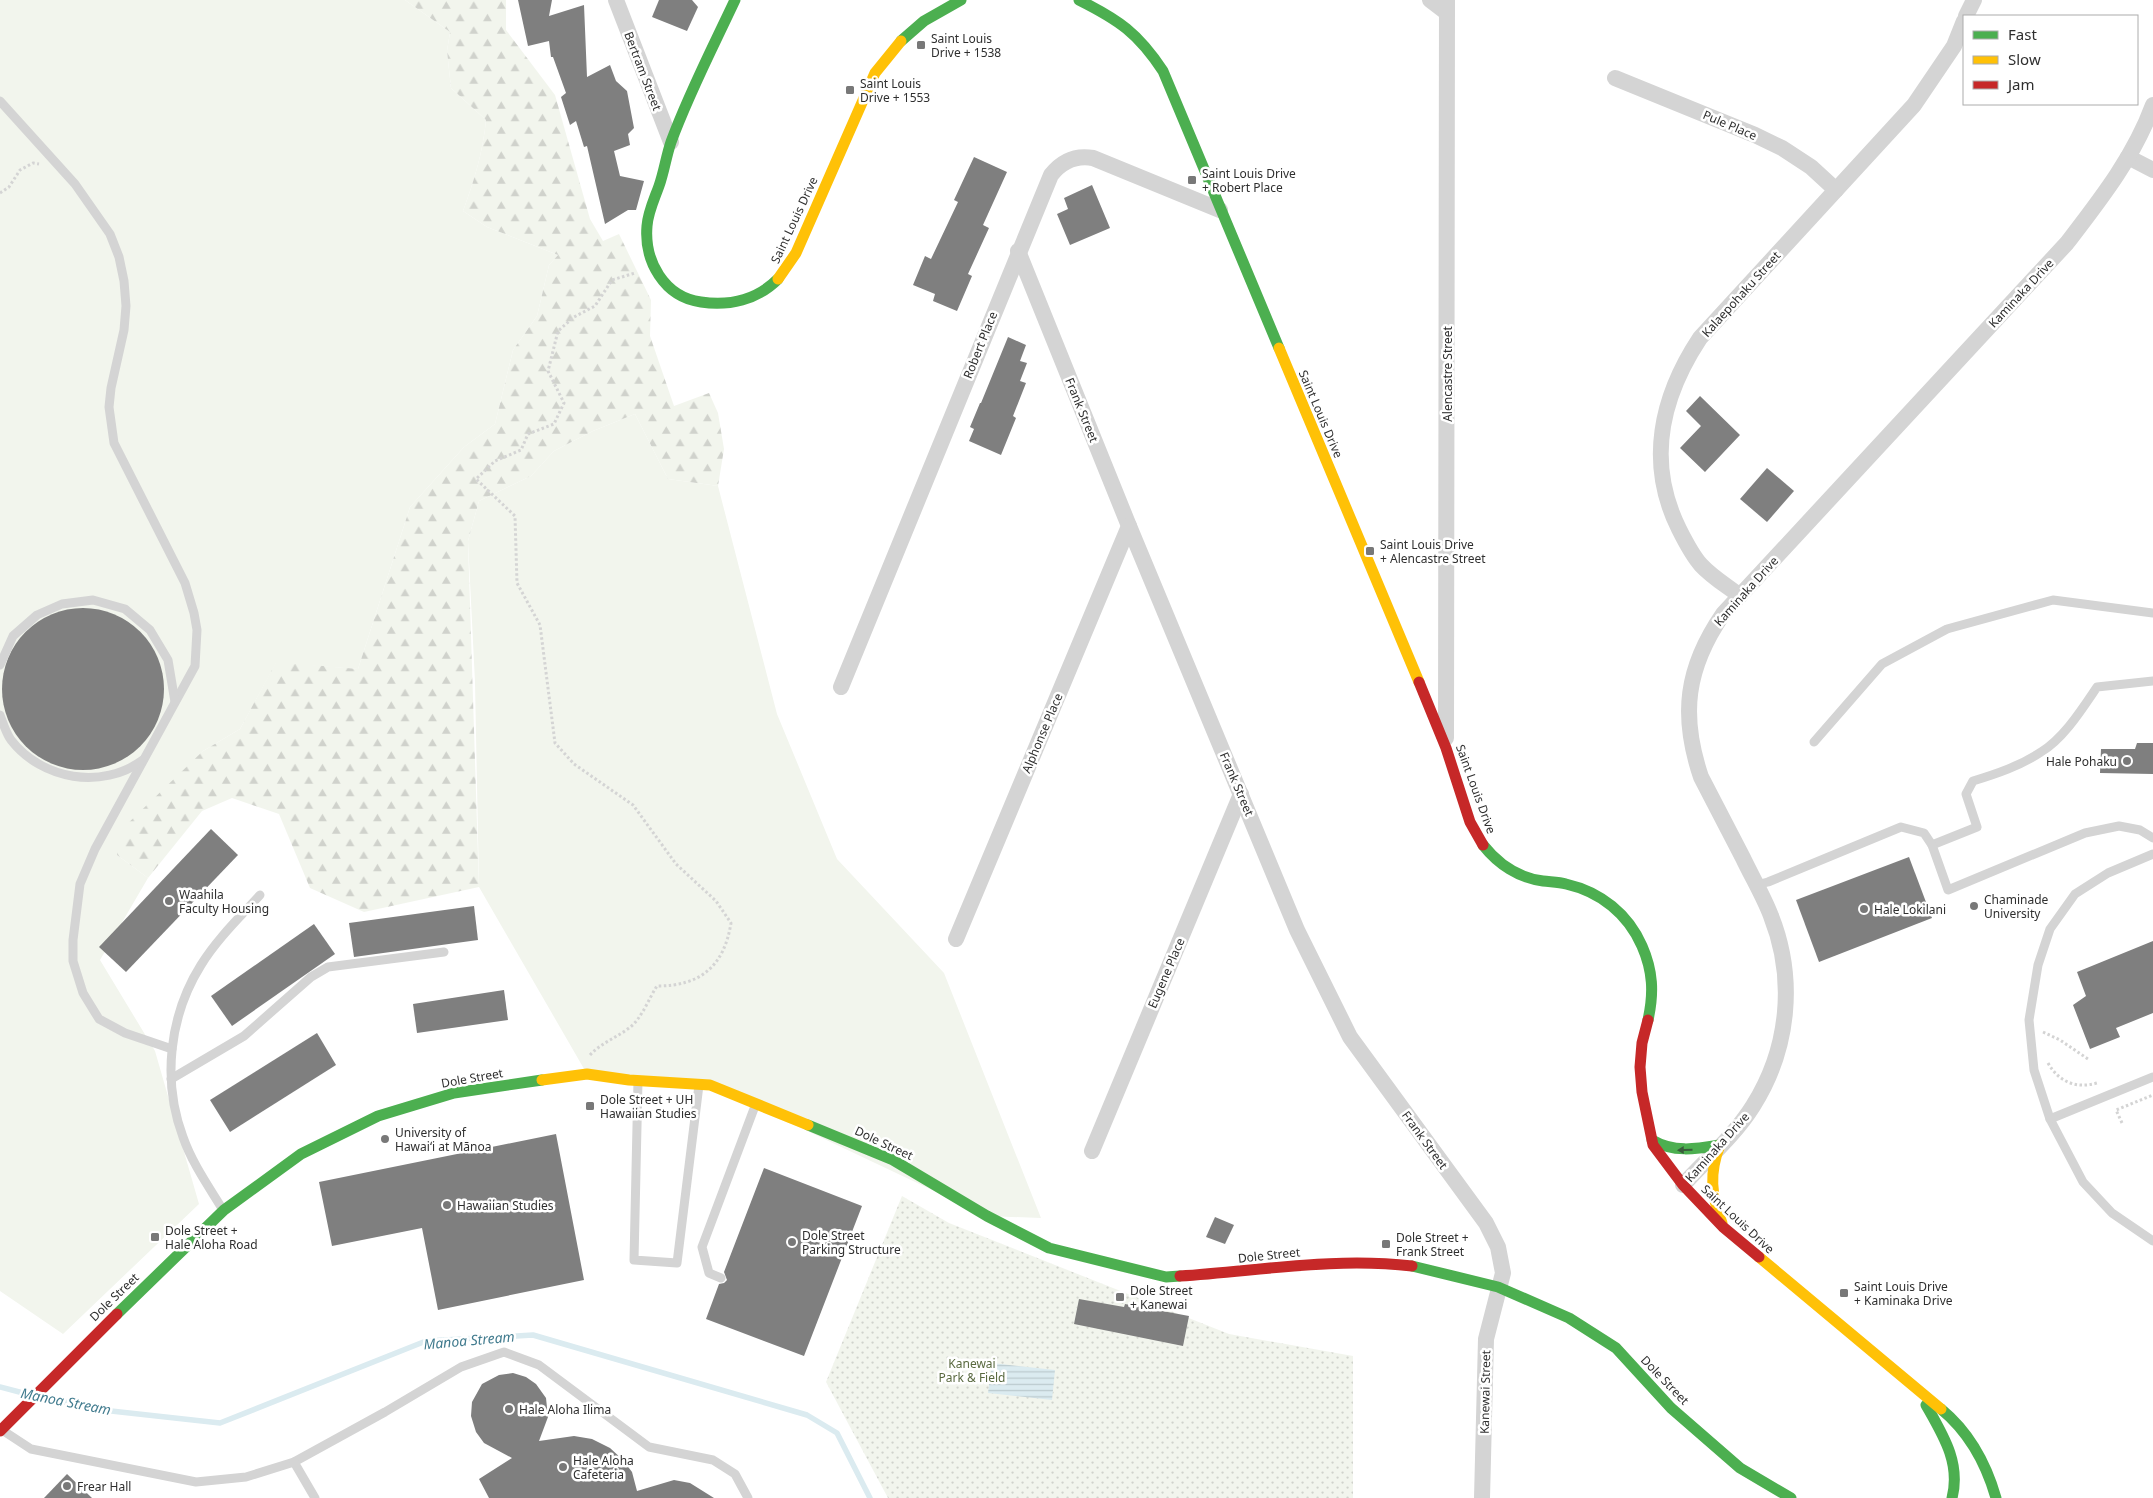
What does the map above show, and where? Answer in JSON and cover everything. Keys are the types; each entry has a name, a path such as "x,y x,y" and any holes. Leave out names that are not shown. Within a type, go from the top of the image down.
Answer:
{"street":[{"name":"Bertram Street","path":"616,0 671,142"},
{"name":"Saint Louis Drive","path":"735,0 671,142 648,218 647,240 654,266 665,284 679,296 694,301 733,302 748,300 768,290 784,274 796,253 875,73 889,52 906,34 925,19 961,0"},
{"name":"Saint Louis Drive","path":"1079,0 1113,17 1132,32 1164,70 1220,210 1446,748 1470,822 1478,838 1497,861 1518,874 1566,884 1595,894 1620,911 1638,936 1650,964 1652,980 1652,995 1642,1042 1640,1067 1642,1092 1653,1145 1682,1185 1723,1227 1918,1390 1964,1432 1978,1452 1990,1476 1996,1498"},
{"path":"1430,0 1447,7"},
{"path":"1966,15 1974,0"},
{"name":"Alencastre Street","path":"1446,748 1447,7"},
{"name":"Kalaepohaku Street","path":"1740,596 1701,565 1686,543 1674,518 1666,492 1662,466 1661,438 1665,412 1673,386 1685,361 1700,338 1914,104 1954,46 1963,24"},
{"name":"Pule Place","path":"1615,78 1782,148 1811,167 1836,190"},
{"name":"Kaminaka Drive","path":"1682,1185 1753,1107 1777,1055 1784,1027 1786,999 1785,971 1780,943 1771,916 1701,777 1693,754 1688,730 1688,705 1691,680 1698,657 1709,634 1723,614 2067,243 2113,182 2128,157 2153,105"},
{"path":"2128,157 2153,170"},
{"name":"Robert Place","path":"841,687 1051,174 1064,162 1075,158 1093,158 1220,210"},
{"name":"Frank Street","path":"1018,251 1129,526 1297,930 1350,1037 1492,1234 1500,1253 1503,1273 1498,1287"},
{"name":"Alphonse Place","path":"956,939 1129,526"},
{"name":"Eugene Place","path":"1092,1151 1241,794"},
{"name":"Dole Street","path":"0,1430 16,1416 95,1334 224,1210 301,1154 378,1116 454,1093 587,1074 710,1085 893,1160 987,1216 1049,1248 1096,1261 1166,1277 1238,1272 1314,1263 1384,1263 1420,1267 1498,1287 1569,1318 1616,1348 1671,1408 1740,1468 1791,1498"},
{"path":"1652,1140 1668,1149 1678,1150 1720,1145"},
{"path":"1720,1145 1713,1160 1712,1190 1723,1227"},
{"name":"Kanewai Street","path":"1482,1498 1486,1339 1498,1287"},
{"path":"1918,1390 1945,1439 1954,1463 1956,1485 1952,1498"}],"lane":[{"path":"0,101 75,184 110,234 119,257 124,281 126,306 124,330 110,388 110,425 114,443 185,583 191,600 197,630 195,666 108,822 80,884 72,961 83,993 99,1019 125,1033 172,1049"},
{"path":"0,664 13,636 37,615 62,604 93,600 125,609 150,630 168,660 175,702"},
{"path":"1814,742 1882,664 1947,629 2053,600 2153,613"},
{"path":"1932,845 1977,827 1966,794 1973,781 2001,773 2042,752 2071,724 2097,687 2153,681"},
{"path":"0,715 11,739 32,760 54,772 79,778 110,774 135,765 144,759"},
{"path":"1756,885 1768,882 1902,827 1924,833 1932,845 1948,890 2085,833 2119,826 2140,830 2153,838"},
{"path":"2153,854 2108,873 2075,894 2050,929 2038,965 2029,1020 2034,1070 2050,1119 2083,1182 2112,1213 2153,1241"},
{"path":"224,1210 196,1164 183,1138 174,1108 171,1079 172,1049 177,1019 187,991 201,964 219,940 260,895"},
{"path":"171,1079 244,1036 311,977 328,968 444,952"},
{"path":"2050,1119 2153,1077"},
{"path":"638,1080 634,1260 678,1263 699,1084"},
{"path":"721,1278 709,1273 702,1247 756,1103"},
{"path":"0,1430 31,1449 196,1482 246,1477 294,1462 385,1412 461,1367 504,1352 539,1365 649,1447 713,1460 735,1474 748,1498"},
{"path":"294,1462 316,1498"}],"path":[{"path":"0,193 9,187 20,170 26,166 33,163 42,166"},
{"path":"587,1074 585,1059 613,1037 630,1028 642,1013 646,1002 657,986 675,986 697,978 713,968 728,941 731,923 716,900 676,864 633,805 574,764 555,743 540,625 517,583 515,516 476,478 495,461 521,450 528,434 554,424 564,403 548,371 558,331 574,317 596,306 612,280 654,266"},
{"path":"2040,1031 2060,1040 2088,1059"},
{"path":"2045,1054 2052,1069 2071,1084 2088,1086 2104,1080"},
{"path":"2122,1123 2116,1110 2153,1095"}],"green space":[{"path":"0,0 405,0 450,32 447,51 451,88 486,120 483,144 463,211 487,227 558,255 549,265 537,316 513,350 495,424 464,447 410,507 358,669 276,663 240,729 203,751 117,855 148,878 100,960 155,1051 199,1204 63,1334 0,1291"},
{"path":"405,0 506,0 506,30 555,95 590,219 603,241 619,234 651,300 650,336 674,406 709,393 718,413 724,449 718,486 668,479 635,414 593,431 554,451 531,476 479,501 468,541 479,887 364,912 310,888 279,814 232,798 202,811 148,878 117,855 122,829 203,751 240,729 276,662 358,669 410,507 464,447 495,424 513,350 537,316 549,265 558,255 487,227 463,211 478,166 486,120 451,88 447,51 450,32"},
{"path":"635,414 668,479 718,486 777,714 837,859 944,973 1041,1218 987,1216 710,1085 587,1074 479,887 475,682 468,541 479,501 531,476 554,451 593,431"},
{"name":"Kanewai Park & Field","path":"902,1196 949,1223 1229,1334 1353,1356 1353,1498 888,1498 826,1382"}],"shaded area":[{"path":"992,1363 1055,1370 1052,1400 988,1393"}],"building":[{"path":"518,0 552,0 549,16 584,5 587,77 610,65 616,81 627,91 634,128 628,134 630,145 614,151 620,176 644,181 636,210 628,210 605,224 587,146 584,147 576,121 570,125 561,97 566,93 553,57 551,57 549,41 528,46"},
{"path":"659,0 692,0 698,7 687,31 652,17"},
{"path":"974,157 1007,172 983,225 989,228 968,274 972,276 957,311 933,301 935,294 913,285 925,256 931,259 958,202 954,200"},
{"path":"1092,185 1110,228 1070,245 1057,214 1068,209 1064,198"},
{"path":"1008,337 1026,345 1020,361 1027,363 1020,381 1026,383 1013,416 1016,418 1001,455 969,441 974,429 970,427"},
{"path":"1700,396 1740,435 1705,472 1680,448 1701,426 1686,411"},
{"path":"1767,468 1794,491 1767,522 1740,499"},
{"path":"91,608 107,611 121,617 135,626 146,637 161,665 164,689 163,705 155,727 146,741 135,752 107,767 75,770 59,767 45,761 31,752 20,741 5,713 2,681 5,665 11,651 20,637 31,626 59,611"},
{"name":"Hale Pohaku","path":"2137,743 2153,743 2153,774 2100,773 2101,749 2135,749"},
{"name":"Waahila Faculty Housing","path":"211,829 238,855 126,972 99,947"},
{"name":"Hale Lokilani","path":"1909,857 1932,918 1819,962 1796,900"},
{"path":"474,906 478,940 354,957 349,923"},
{"name":"Waahila Faculty Housing","path":"314,924 335,954 232,1026 211,996"},
{"path":"2153,941 2153,1013 2116,1028 2120,1037 2090,1049 2073,1005 2086,996 2077,972"},
{"path":"504,990 508,1020 417,1033 413,1004"},
{"path":"317,1033 336,1065 230,1132 210,1100"},
{"name":"Hawaiian Studies","path":"556,1134 584,1280 438,1310 422,1228 332,1246 319,1182"},
{"name":"Dole Street Parking Structure","path":"764,1168 862,1206 804,1356 706,1319 719,1284 727,1280 724,1272"},
{"path":"1215,1217 1234,1225 1225,1244 1206,1237"},
{"path":"1079,1299 1124,1307 1125,1304 1189,1316 1183,1346 1074,1324"},
{"path":"513,1373 526,1377 536,1384 546,1398 548,1417 539,1441 574,1436 592,1439 610,1448 623,1460 632,1472 637,1491 674,1480 690,1483 714,1498 489,1498 479,1479 512,1458 484,1443 476,1432 471,1416 472,1402 482,1384 499,1375"},
{"name":"Frear Hall","path":"67,1474 92,1498 44,1498"}],"waterway":[{"name":"Manoa Stream","path":"44,1397 93,1409 220,1423 426,1341 533,1335 807,1415 837,1433 870,1498"},
{"name":"Manoa Stream","path":"0,1387 27,1394"}],"traffic: fast":[{"path":"735,0 693,88 671,142 661,181 649,216 647,226 649,252 653,264 667,285 688,299 701,302 722,303 742,300 761,292 778,279"},
{"path":"901,41 924,21 961,0"},
{"path":"1079,0 1117,21 1127,29 1145,47 1163,71 1279,348"},
{"path":"1483,845 1502,864 1517,873 1534,879 1563,883 1579,888 1602,899 1621,914 1636,934 1646,955 1652,991 1648,1020"},
{"path":"117,1314 224,1210 301,1154 378,1116 454,1093 542,1080"},
{"path":"808,1125 893,1160 987,1216 1049,1248 1166,1277 1180,1276"},
{"path":"1652,1140 1669,1147 1685,1149 1720,1145"},
{"path":"1412,1266 1498,1287 1569,1318 1616,1348 1671,1408 1740,1468 1791,1498"},
{"path":"1926,1405 1949,1450 1954,1473 1952,1498"},
{"path":"1941,1409 1960,1428 1975,1449 1982,1461 1996,1498"}],"traffic: slow":[{"path":"778,279 796,253 875,73 901,41"},
{"path":"1279,348 1419,682"},
{"path":"542,1080 587,1074 629,1080 710,1085 808,1125"},
{"path":"1720,1145 1714,1165 1713,1184 1722,1223"},
{"path":"1759,1257 1941,1409"}],"traffic: jam":[{"path":"1419,682 1446,748 1470,822 1483,845"},
{"path":"1648,1020 1642,1043 1640,1067 1642,1092 1653,1145 1683,1185 1723,1227 1759,1257"},
{"path":"1180,1276 1325,1264 1354,1263 1412,1266"},
{"path":"0,1431 117,1314"}],"place":[{"name":"Saint Louis Drive + 1538","path":"921,45"},
{"name":"Saint Louis Drive + 1553","path":"850,90"},
{"name":"Saint Louis Drive + Robert Place","path":"1192,180"},
{"name":"Saint Louis Drive + Alencastre Street","path":"1370,551"},
{"name":"Hale Pohaku","path":"2127,761"},
{"name":"Waahila Faculty Housing","path":"169,901"},
{"name":"Chaminade University","path":"1974,906"},
{"name":"Hale Lokilani","path":"1864,909"},
{"name":"Dole Street + UH Hawaiian Studies","path":"590,1106"},
{"name":"University of Hawaiʻi at Mānoa","path":"385,1139"},
{"name":"Hawaiian Studies","path":"447,1205"},
{"name":"Dole Street + Hale Aloha Road","path":"155,1237"},
{"name":"Dole Street Parking Structure","path":"792,1242"},
{"name":"Dole Street + Frank Street","path":"1386,1244"},
{"name":"Saint Louis Drive + Kaminaka Drive","path":"1844,1293"},
{"name":"Dole Street + Kanewai","path":"1120,1297"},
{"name":"Hale Aloha Ilima","path":"509,1409"},
{"name":"Hale Aloha Cafeteria","path":"563,1467"},
{"name":"Frear Hall","path":"67,1486"}]}
